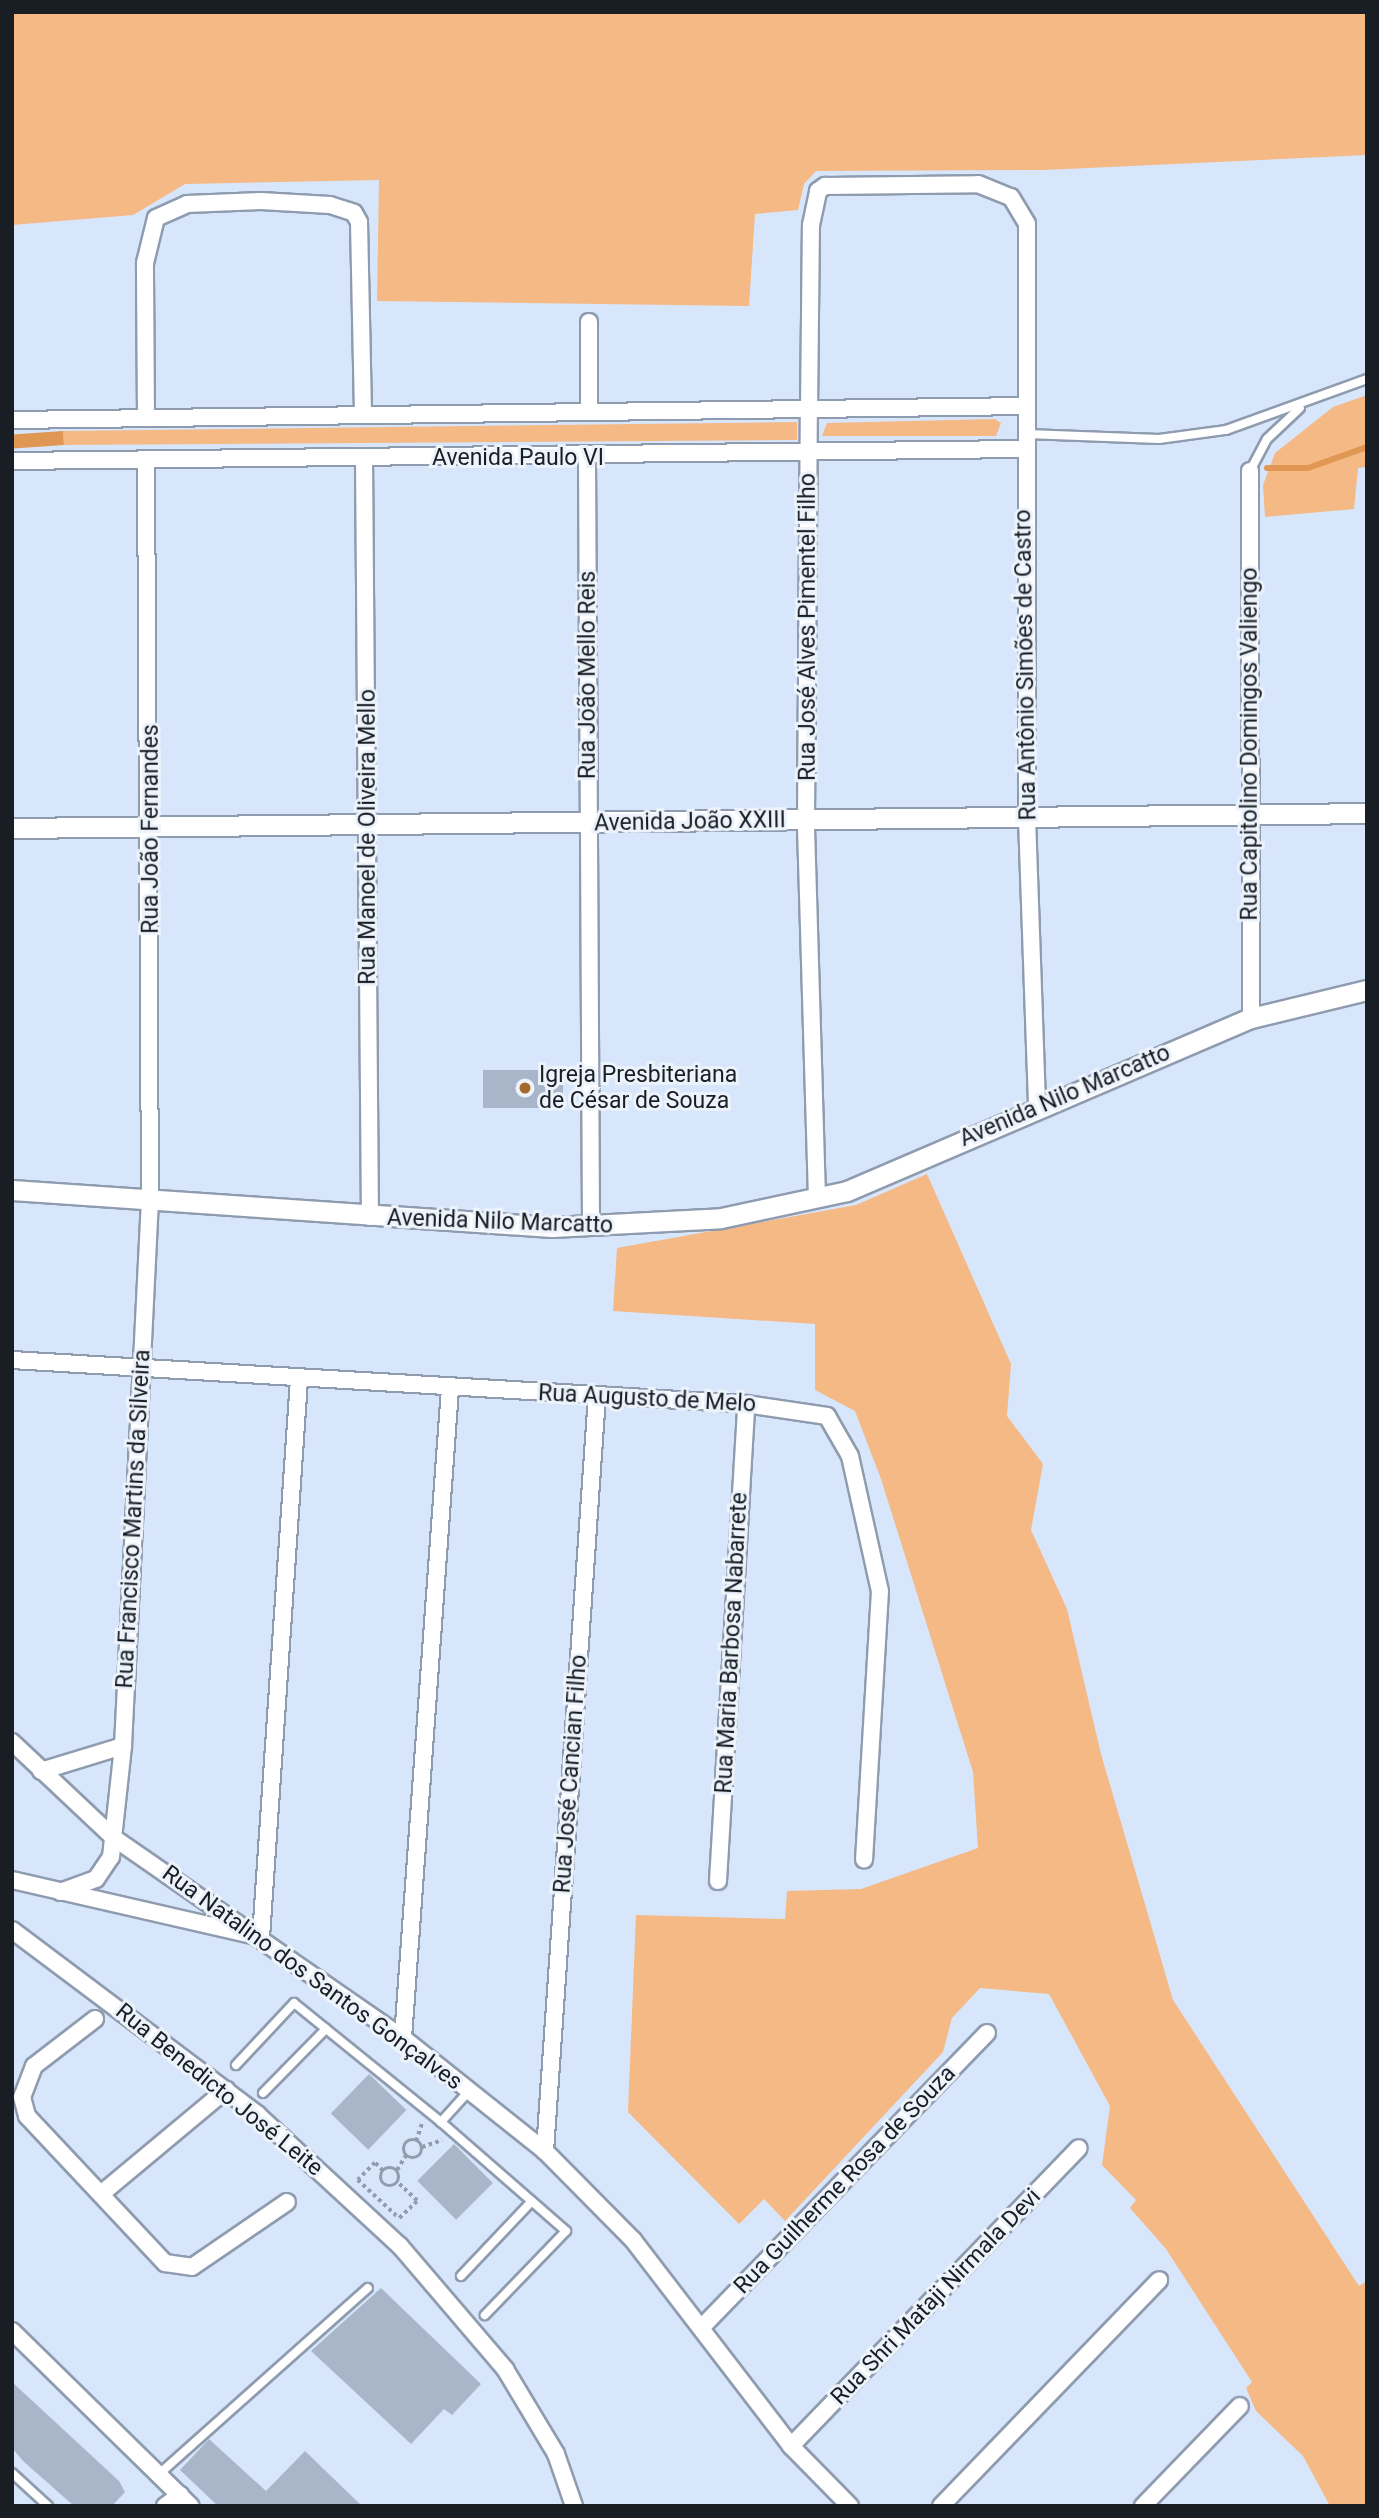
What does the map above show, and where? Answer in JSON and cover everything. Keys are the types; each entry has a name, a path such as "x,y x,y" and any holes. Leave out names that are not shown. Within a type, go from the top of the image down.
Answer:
{"street":[{"name":"Rua José Alves Pimentel Filho","path":"817,1198 806,819 811,225 818,191 825,186 876,183 995,188 1021,208 1027,224"},
{"path":"146,417 145,263 156,218 187,204 330,205 354,213 362,237 363,415"},
{"name":"Rua Antônio Simões de Castro","path":"1027,224 1024,406 1027,818 1037,1105"},
{"path":"589,322 589,412"},
{"name":"Avenida Paulo VI","path":"12,420 1024,406"},
{"name":"Avenida Paulo VI","path":"12,461 809,456 1024,441"},
{"name":"Rua Manoel de Oliveira Mello","path":"364,458 370,1217"},
{"name":"Rua João Mello Reis","path":"586,458 591,1227"},
{"name":"Rua João Fernandes","path":"146,459 152,827 150,1199"},
{"name":"Rua Capitolino Domingos Valiengo","path":"1250,471 1251,1018"},
{"name":"Avenida João XXIII","path":"12,828 589,825 806,819 1367,813"},
{"name":"Avenida Nilo Marcatto","path":"12,1189 370,1217 591,1227 722,1218 817,1198 1251,1018 1367,990"},
{"name":"Rua Francisco Martins da Silveira","path":"96,1879 114,1838 123,1746 150,1199"},
{"name":"Rua Augusto de Melo","path":"12,1360 142,1371 746,1404 827,1416 850,1456 880,1591 864,1860"},
{"path":"12,1880 261,1937 299,1380"},
{"path":"403,2038 450,1388"},
{"name":"Rua José Cancian Filho","path":"545,2151 597,1396"},
{"name":"Rua Maria Barbosa Nabarrete","path":"718,1881 746,1404"},
{"name":"Rua Natalino dos Santos Gonçalves","path":"12,1742 114,1838 261,1937 403,2038 545,2151 634,2240 703,2326 791,2446 850,2506"},
{"path":"41,1771 123,1746"},
{"path":"60,1892 96,1879 110,1901"},
{"name":"Rua Benedicto José Leite","path":"12,1930 226,2090 368,2215 448,2298 532,2410 575,2506"},
{"path":"95,2019 34,2066 22,2097 27,2116 178,2270 213,2255 286,2202"},
{"name":"Rua Guilherme Rosa de Souza","path":"703,2326 988,2033"},
{"path":"102,2194 226,2090"},
{"name":"Rua Shri Mataji Nirmala Devi","path":"791,2446 1079,2148"},
{"path":"941,2506 1159,2280"},
{"path":"12,2330 185,2501"},
{"path":"1143,2506 1240,2406"},
{"path":"165,2506 185,2501"}],"lane":[{"path":"1024,441 1190,436 1305,404 1367,379"},
{"path":"1250,471 1267,439 1305,404"},
{"path":"236,2065 294,2003 441,2122 566,2231 485,2315"},
{"path":"263,2093 326,2029"},
{"path":"441,2122 469,2091"},
{"path":"461,2276 531,2200"},
{"path":"158,2475 368,2288"},
{"path":"12,2473 48,2506"}],"path":[{"path":"407,2155 419,2156 422,2147 451,2131"},
{"path":"398,2183 384,2184 383,2171 375,2163 358,2180 399,2218 417,2201 398,2183 397,2170 407,2155 411,2141 422,2147"},
{"path":"383,2171 397,2170"}],"shaded area":[{"path":"12,12 1367,12 1367,155 1044,170 816,171 804,184 798,210 755,214 749,306 377,301 379,180 185,184 133,215 12,225"},
{"path":"1367,395 1367,467 1358,468 1354,509 1265,517 1263,485 1275,453 1333,407"},
{"path":"995,419 1001,423 996,436 822,436 827,423"},
{"path":"797,422 797,440 64,445 63,431"},
{"path":"63,431 64,445 13,449 12,435"},
{"path":"927,1174 1011,1364 1007,1416 1043,1464 1031,1530 1067,1609 1101,1754 1173,2000 1359,2286 1367,2281 1367,2506 1330,2506 1303,2456 1256,2411 1246,2388 1252,2382 1166,2249 1130,2208 1136,2200 1102,2165 1110,2106 1049,1994 980,1988 952,2018 943,2052 785,2221 764,2199 739,2224 628,2112 636,1915 785,1919 787,1891 861,1889 978,1848 973,1772 881,1479 855,1411 815,1390 815,1324 613,1311 617,1248 856,1205"}],"building":[{"name":"Igreja Presbiteriana de César de Souza","path":"483,1070 563,1070 563,1108 483,1108"},
{"path":"369,2074 406,2110 368,2150 331,2114"},
{"path":"454,2144 493,2183 456,2220 417,2181"},
{"path":"381,2288 481,2384 452,2415 444,2409 411,2444 311,2351"},
{"path":"12,2382 119,2481 125,2492 112,2506 74,2506 12,2448"},
{"path":"209,2439 266,2491 305,2451 362,2506 218,2506 180,2470"}],"waterway":[{"path":"1267,468 1308,468 1367,447"}],"place":[{"name":"Igreja Presbiteriana de César de Souza","path":"525,1088"}]}
